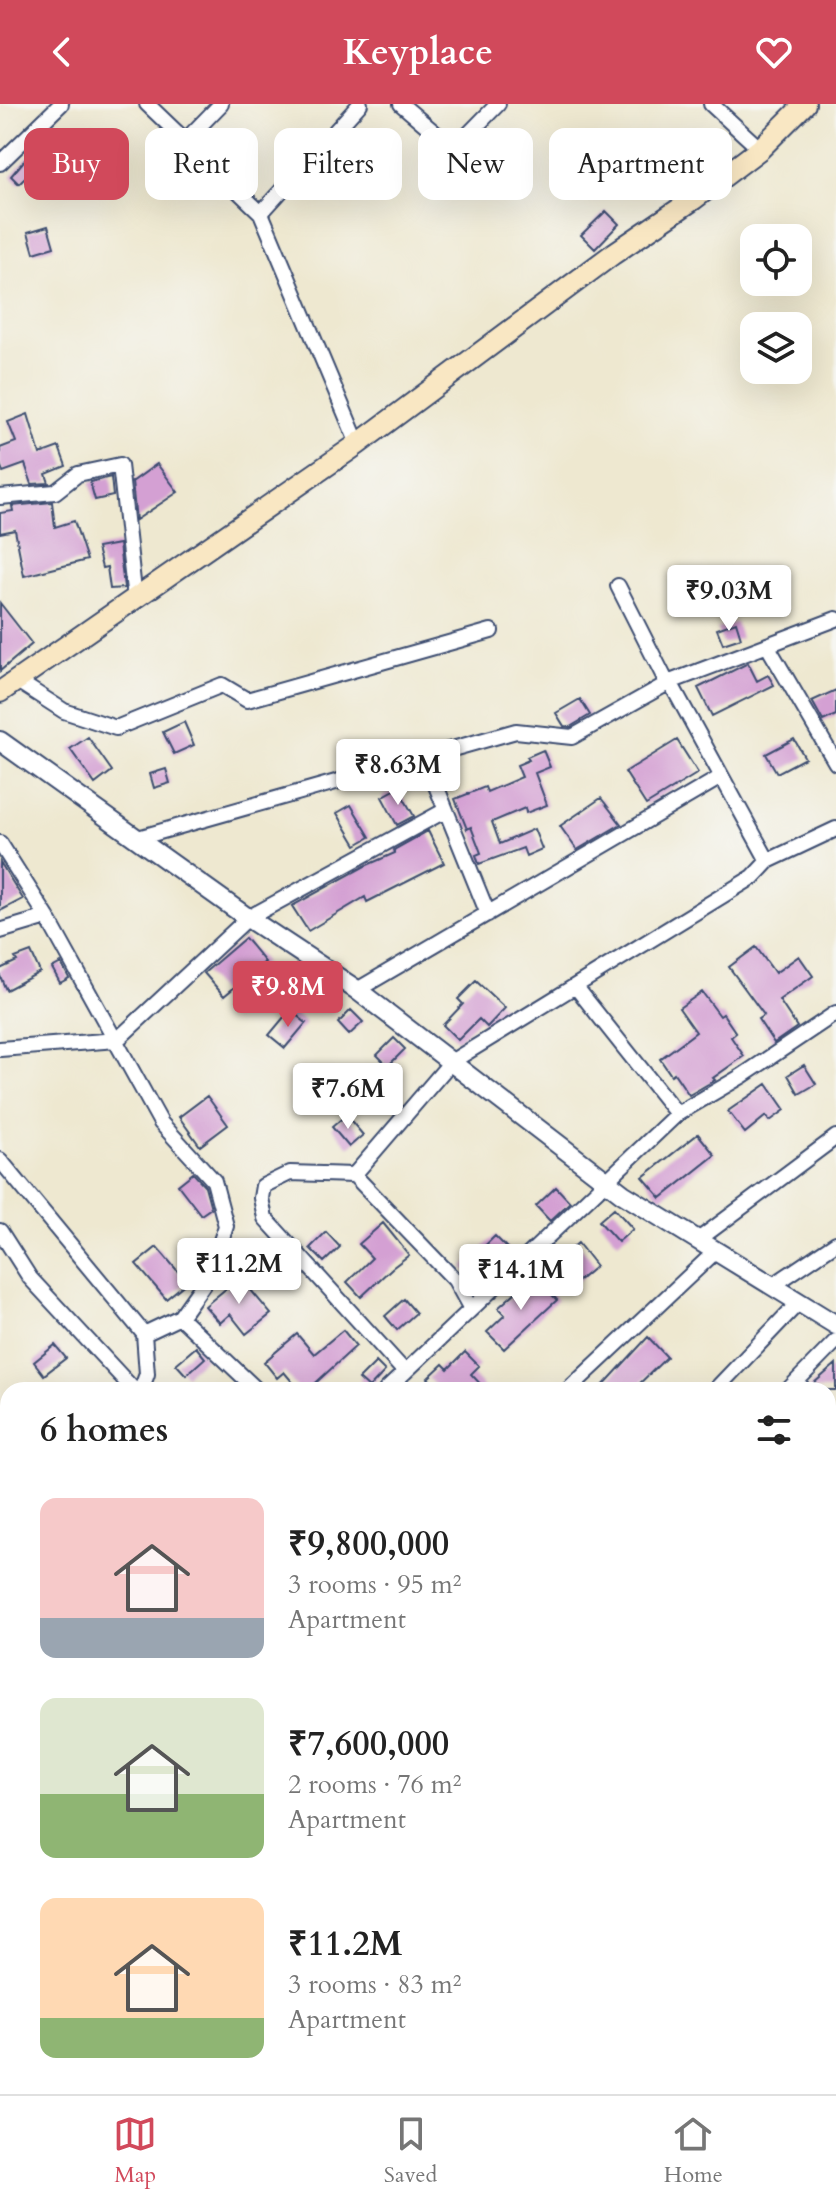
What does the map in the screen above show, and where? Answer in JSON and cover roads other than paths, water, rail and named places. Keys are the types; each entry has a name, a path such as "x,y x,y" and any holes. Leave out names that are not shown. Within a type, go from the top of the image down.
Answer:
{"main road":[{"path":"4,689 358,444 613,254 694,199 760,149 805,104"}],"street":[{"path":"0,163 61,104"},
{"path":"147,104 172,128"},
{"path":"198,128 221,104"},
{"path":"261,213 360,104"},
{"path":"401,104 454,149 498,104"},
{"path":"711,104 760,149"},
{"path":"247,200 261,213 358,444"},
{"path":"0,497 55,492 78,474 120,465 135,600"},
{"path":"618,586 768,861"},
{"path":"138,838 516,731 572,737 668,682 836,619"},
{"path":"4,689 116,728 222,685 247,700 491,631"},
{"path":"767,645 836,763"},
{"path":"0,741 248,918 357,990 606,1181 836,1325"},
{"path":"424,756 488,914"},
{"path":"357,990 721,777"},
{"path":"0,1049 117,1040 248,918 446,810"},
{"path":"354,1175 451,1062 753,877 768,861 836,829"},
{"path":"0,843 47,917 161,1123 214,1181 226,1226 209,1276 180,1317 144,1334"},
{"path":"0,931 47,917"},
{"path":"576,987 677,1114"},
{"path":"394,1382 677,1114 742,1076 836,1013"},
{"path":"698,1240 836,1137"},
{"path":"0,1160 144,1334 147,1374 144,1382"},
{"path":"405,1372 265,1218 261,1198 263,1186 290,1173 354,1175 455,1280 471,1309"},
{"path":"0,1231 30,1278 127,1382"},
{"path":"772,1286 836,1243"},
{"path":"577,1382 716,1251"},
{"path":"723,1382 799,1302"},
{"path":"180,1317 249,1382"},
{"path":"796,1382 836,1341"}]}
